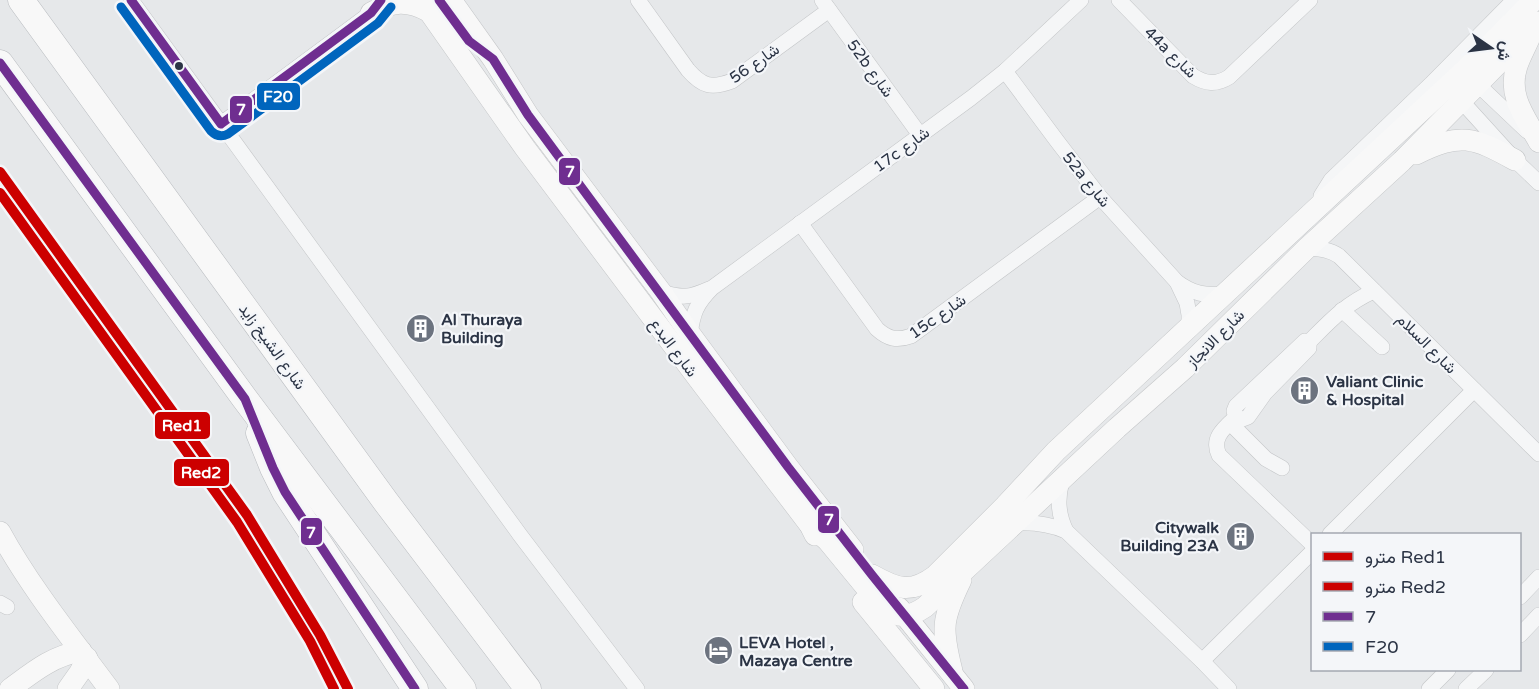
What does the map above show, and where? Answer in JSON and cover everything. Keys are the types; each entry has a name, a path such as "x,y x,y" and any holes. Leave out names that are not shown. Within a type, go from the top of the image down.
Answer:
{"highway":[{"name":"شارع الشيخ زايد","path":"21,0 386,502 528,689"},
{"path":"0,63 245,399 463,689"},
{"path":"245,399 285,492 415,689"}],"street":[{"path":"131,0 520,535 637,689"},
{"path":"221,124 376,7 398,0 429,4 478,50 493,58"},
{"name":"شارع البدع","path":"451,0 493,58 528,115 795,476 959,683"},
{"name":"شارع 56","path":"638,0 697,81 708,85 720,85 732,81 826,5"},
{"name":"17c شارع","path":"661,292 686,297 712,288 971,98 1005,71 1081,0"},
{"name":"44a شارع","path":"1119,0 1193,76 1208,83 1222,81 1229,77 1310,0"},
{"name":"شارع الانجاز","path":"1314,211 1331,180 1514,0"},
{"name":"شارع الانجاز","path":"872,575 900,588 913,588 925,584 935,576 1005,506 1056,450 1225,293 1314,211 1454,94 1471,77 1534,0"},
{"name":"شارع البدع","path":"429,4 532,157 810,525 835,566 934,689"},
{"name":"52b شارع","path":"826,5 920,135"},
{"path":"1536,25 1516,68 1514,86 1521,112 1539,142"},
{"name":"شارع الانجاز","path":"1471,77 1536,25"},
{"name":"52a شارع","path":"1005,71 1100,197 1177,282 1187,303 1190,315 1189,327"},
{"path":"1471,77 1539,142"},
{"path":"1454,94 1539,183"},
{"name":"شارع الانجاز","path":"959,683 945,643 944,627 948,607 965,572 1117,428 1185,368 1306,248 1402,161 1454,94"},
{"path":"1402,161 1442,142 1455,140 1481,142 1515,160"},
{"name":"15c شارع","path":"801,223 877,329 884,336 902,339 911,336 1100,197"},
{"name":"شارع السلام","path":"1306,248 1325,249 1332,252 1539,454"},
{"name":"52a شارع","path":"1177,282 1195,293 1215,295 1225,293"},
{"name":"17c شارع","path":"690,334 697,305 712,288"},
{"path":"1311,543 1219,455 1216,446 1218,436 1233,420 1236,406 1303,342 1308,343 1346,307 1374,291"},
{"path":"1346,307 1385,345"},
{"path":"1331,533 1474,390"},
{"path":"1233,420 1266,459 1282,468"},
{"path":"1062,481 1058,506 1066,531"},
{"path":"1017,523 1047,524 1066,531 1229,689"},
{"path":"810,525 828,541 878,604 888,611 906,616 925,607 965,572"},
{"path":"0,532 5,552 109,689"},
{"path":"1202,661 1311,553"},
{"path":"1521,596 1539,577"},
{"path":"45,664 53,651 56,636 48,606"},
{"path":"1521,634 1539,615"},
{"path":"10,689 45,664 67,653 84,655"},
{"path":"68,689 80,672 84,655"},
{"path":"1429,689 1447,671"},
{"path":"1466,689 1483,671"}],"metro line":[{"name":"Red1","path":"0,172 247,515 320,635 348,689"},
{"name":"Red2","path":"0,193 237,522 310,641 334,689"}],"transit line":[{"name":"7","path":"131,0 221,124 371,13 381,0"},
{"name":"7","path":"439,0 469,41 493,59 528,115 788,467 964,689"},
{"name":"F20","path":"121,7 211,131 221,136 228,134 378,23 391,7"},
{"name":"7","path":"0,63 245,399 285,492 415,689"}],"place":[{"name":"Al Thuraya Building","path":"420,328"},
{"name":"Valiant Clinic & Hospital","path":"1305,390"},
{"name":"Citywalk Building 23A","path":"1240,536"},
{"name":"LEVA Hotel , Mazaya Centre","path":"718,651"}]}
